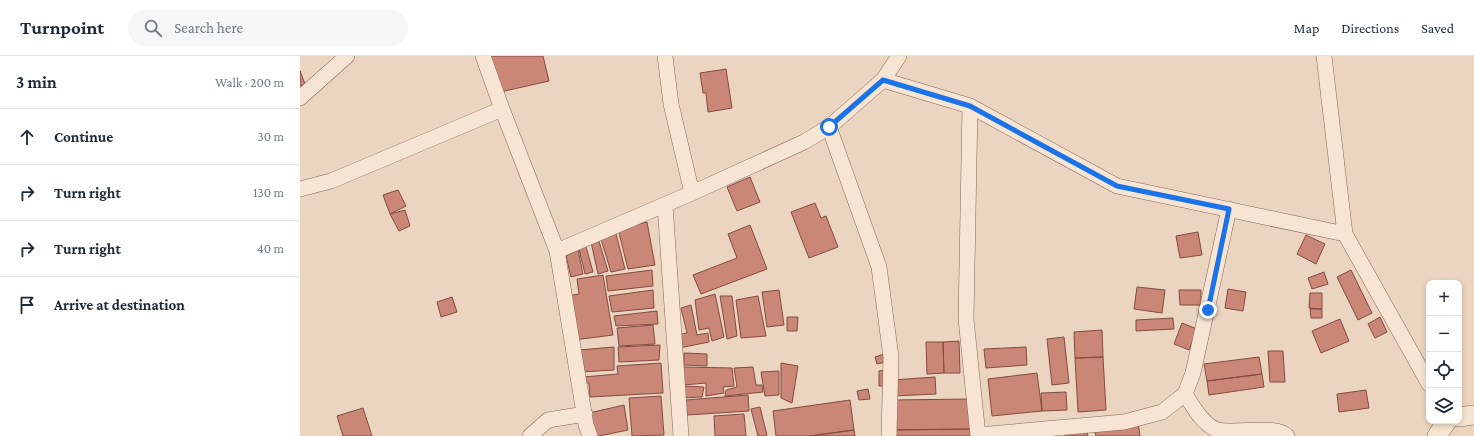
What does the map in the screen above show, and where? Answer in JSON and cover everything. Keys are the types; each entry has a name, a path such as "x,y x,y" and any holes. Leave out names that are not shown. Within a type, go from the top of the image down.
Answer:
{"street":[{"path":"300,98 347,56"},
{"path":"484,56 502,109 556,251 590,436"},
{"path":"665,56 671,104 692,193"},
{"path":"556,251 665,205 804,142 829,127 883,80 899,56"},
{"path":"1324,56 1345,234 1426,379"},
{"path":"883,80 970,106 1117,186 1345,234"},
{"path":"970,106 966,319 978,436 1124,422 1162,412 1185,394 1193,373 1229,209"},
{"path":"300,188 331,181 502,109"},
{"path":"829,127 879,267 891,357 889,436"},
{"path":"665,205 681,436"},
{"path":"1185,394 1202,419 1214,429 1225,432 1274,430 1285,433 1287,436"},
{"path":"530,436 548,420 585,414"},
{"path":"1462,416 1474,414"},
{"path":"1437,436 1445,424"}],"building":[{"path":"488,56 543,56 549,81 496,93"},
{"path":"726,69 732,108 708,112 706,93 703,93 700,73"},
{"path":"300,71 305,84 300,86"},
{"path":"750,177 760,202 737,211 727,187"},
{"path":"398,190 406,206 390,214 383,195"},
{"path":"815,203 821,218 826,216 838,247 809,258 791,212"},
{"path":"405,210 410,226 399,231 390,214"},
{"path":"647,222 655,265 628,269 618,229"},
{"path":"750,225 767,269 701,294 693,275 737,258 728,234"},
{"path":"615,230 625,269 611,272 600,236"},
{"path":"1198,232 1202,255 1180,258 1176,236"},
{"path":"1306,235 1325,244 1316,264 1297,254"},
{"path":"598,238 608,271 598,274 591,242"},
{"path":"585,243 593,272 585,274 578,245"},
{"path":"578,250 583,274 571,277 566,256"},
{"path":"652,270 653,286 608,291 606,276"},
{"path":"1351,270 1372,313 1358,320 1337,277"},
{"path":"1324,272 1328,284 1312,289 1308,278"},
{"path":"603,275 613,335 574,340 567,296 579,294 577,279"},
{"path":"1137,287 1165,290 1162,313 1134,309"},
{"path":"1228,289 1246,292 1243,311 1225,308"},
{"path":"653,290 654,308 612,312 609,296"},
{"path":"779,290 784,325 767,327 762,292"},
{"path":"1179,290 1201,290 1201,305 1180,305"},
{"path":"1310,293 1322,293 1322,309 1309,308"},
{"path":"715,294 724,337 712,341 709,328 699,330 695,300"},
{"path":"720,296 732,296 737,336 727,339"},
{"path":"758,296 766,336 741,338 736,300"},
{"path":"452,297 457,312 441,317 437,302"},
{"path":"691,305 697,335 708,333 709,342 679,348 676,335 687,333 681,308"},
{"path":"1310,309 1322,309 1322,318 1311,318"},
{"path":"657,311 658,324 616,326 614,316"},
{"path":"787,317 798,317 797,331 787,331"},
{"path":"1380,317 1387,332 1375,338 1368,324"},
{"path":"1173,318 1174,329 1136,331 1136,320"},
{"path":"1340,319 1349,341 1321,353 1312,331"},
{"path":"1182,323 1197,329 1189,350 1174,344"},
{"path":"653,325 655,344 619,346 617,328"},
{"path":"1102,330 1103,357 1075,358 1074,332"},
{"path":"1064,337 1069,383 1052,385 1047,339"},
{"path":"959,341 960,373 944,373 943,342"},
{"path":"926,342 943,342 944,373 927,374"},
{"path":"660,345 659,360 619,362 618,347"},
{"path":"614,347 614,370 581,372 579,350"},
{"path":"1026,347 1027,365 986,368 984,349"},
{"path":"1268,351 1283,351 1285,382 1270,382"},
{"path":"684,353 707,354 707,366 684,365"},
{"path":"884,354 886,362 877,364 875,357"},
{"path":"1103,357 1106,410 1078,412 1075,358"},
{"path":"1259,357 1262,374 1207,381 1204,364"},
{"path":"661,363 663,393 590,397 589,383 583,383 583,377 618,374 617,366"},
{"path":"781,363 798,366 792,403 781,398"},
{"path":"683,367 732,368 734,386 723,387 724,393 706,396 706,383 684,385"},
{"path":"753,367 756,385 762,385 763,392 725,396 726,390 737,387 734,368"},
{"path":"887,370 887,386 879,386 879,371"},
{"path":"779,371 779,395 765,396 761,372"},
{"path":"1037,373 1042,411 992,416 988,379"},
{"path":"1262,374 1264,387 1209,395 1207,381"},
{"path":"935,377 936,394 893,396 892,380"},
{"path":"683,386 704,387 702,397 682,398"},
{"path":"868,389 870,399 859,400 857,391"},
{"path":"1366,390 1369,408 1339,412 1337,394"},
{"path":"1066,392 1067,410 1042,411 1041,393"},
{"path":"748,395 749,411 687,415 686,400"},
{"path":"661,396 664,435 632,436 629,398"},
{"path":"969,399 972,429 893,430 894,400"},
{"path":"850,400 854,430 809,436 776,436 773,411"},
{"path":"624,405 628,430 593,436 589,413"},
{"path":"760,407 767,435 764,436 758,436 751,409"},
{"path":"363,408 372,436 343,436 337,416"},
{"path":"744,414 746,436 715,436 714,416"},
{"path":"1138,421 1140,436 1096,436 1094,429"},
{"path":"1086,426 1088,436 1065,436 1064,429"},
{"path":"972,429 973,436 893,436 893,430"},
{"path":"854,430 855,436 809,436"}],"route":[{"path":"829,127 883,80 970,106 1117,186 1229,209 1208,310"}]}
